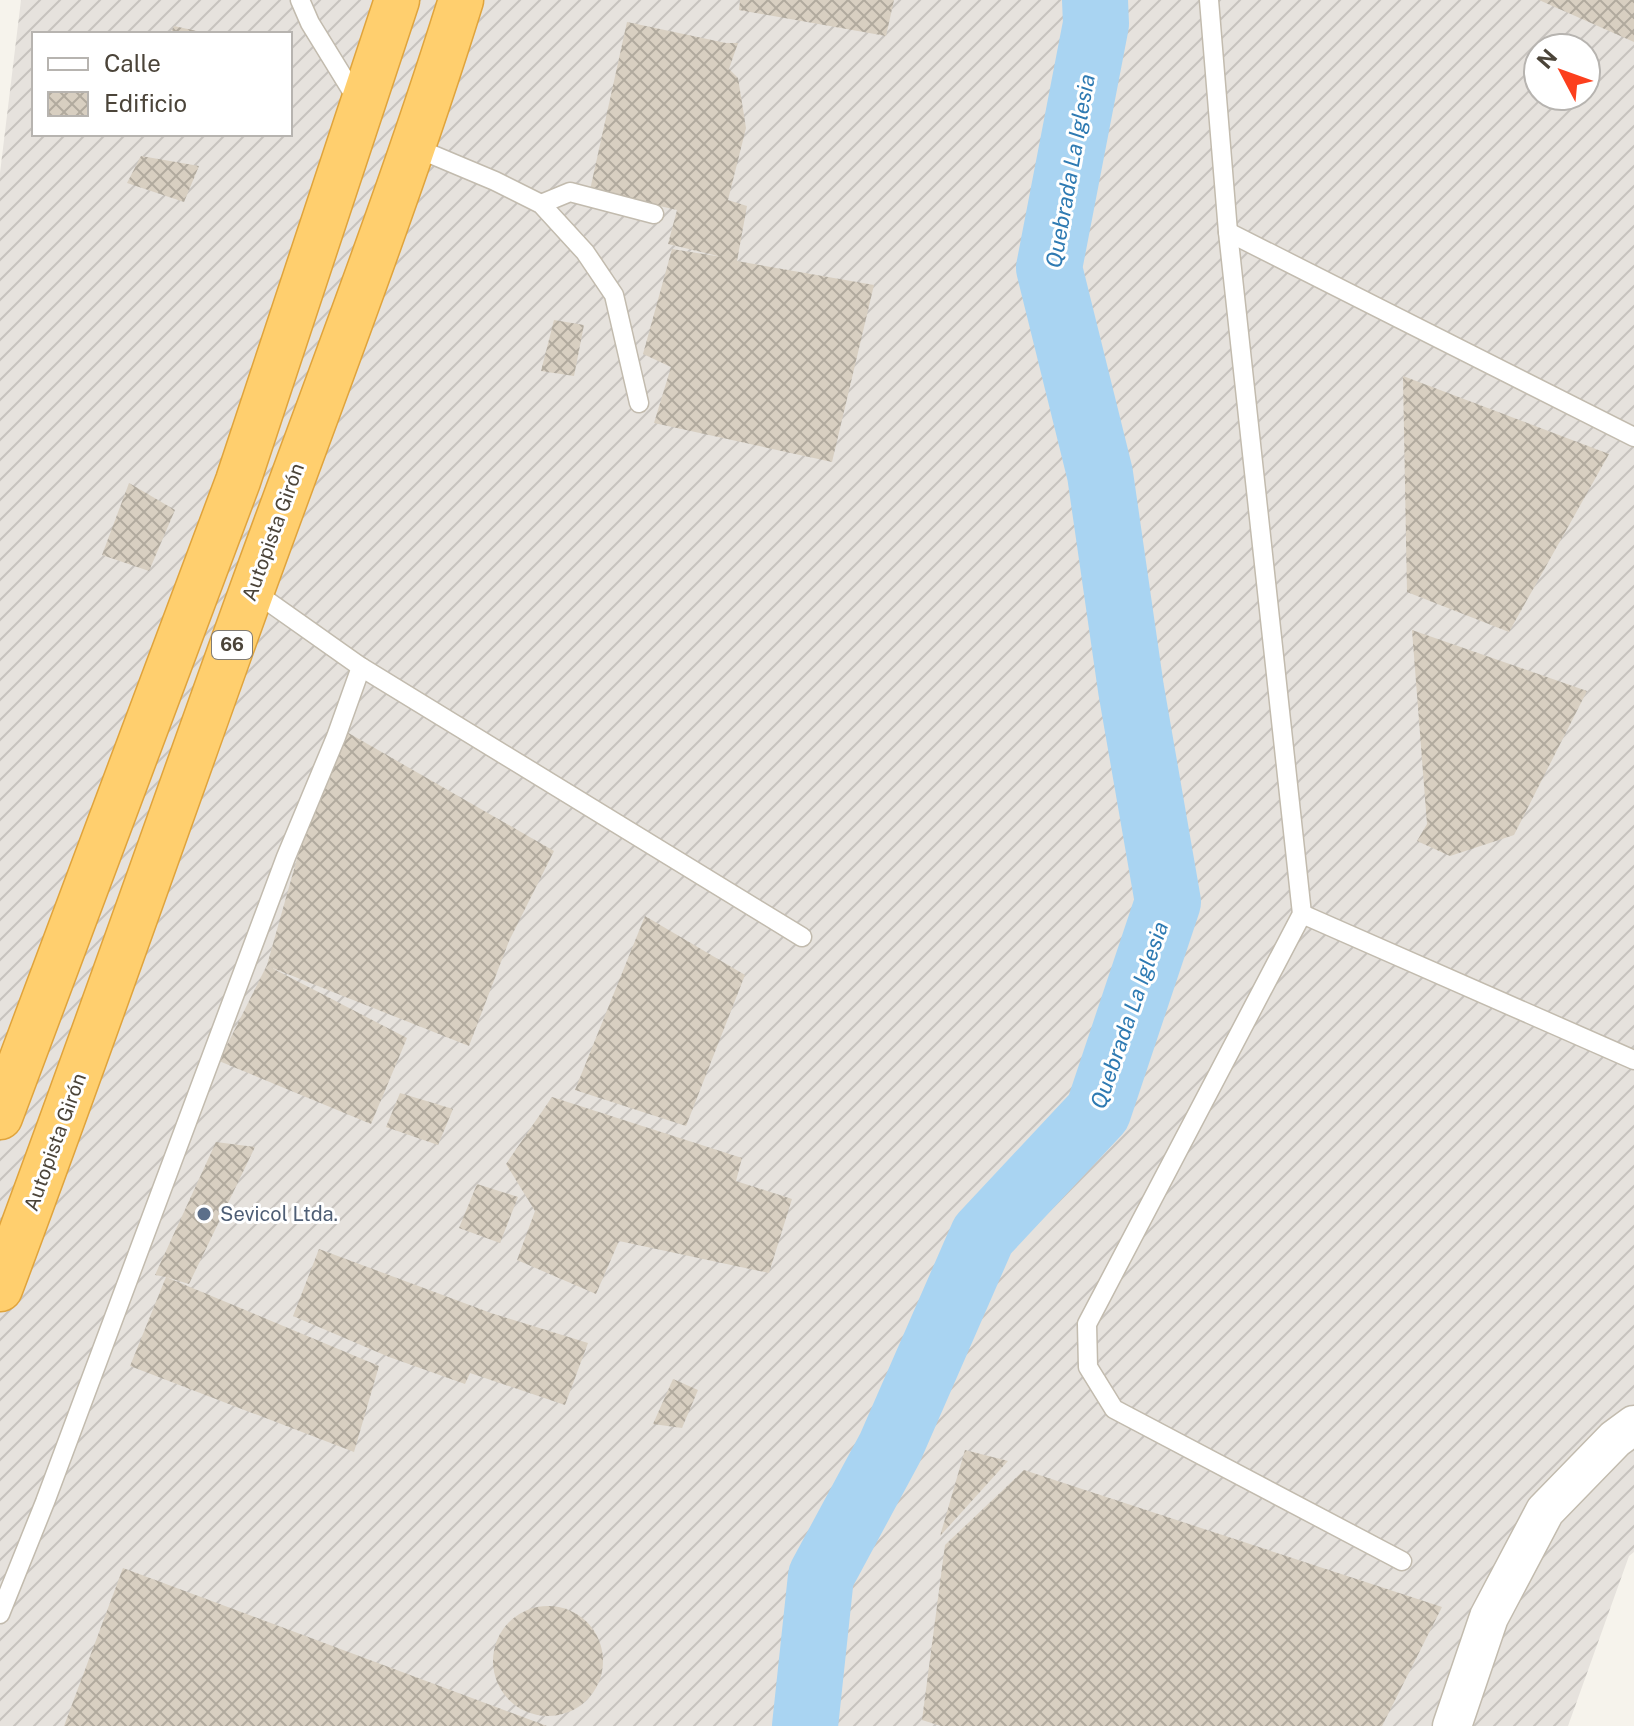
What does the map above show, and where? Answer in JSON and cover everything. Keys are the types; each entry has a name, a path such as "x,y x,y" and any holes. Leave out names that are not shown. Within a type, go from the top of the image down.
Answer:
{"highway":[{"name":"66","path":"0,1117 24,1029 238,481 397,0"},
{"name":"Autopista Girón","path":"0,1289 414,147 461,0"}],"street":[{"path":"1452,1726 1489,1617 1545,1511 1615,1439 1634,1425"}],"lane":[{"path":"300,0 310,23 363,108"},
{"path":"1209,0 1228,232 1302,914 1087,1324 1088,1367 1114,1409 1402,1561"},
{"path":"414,147 541,204 585,252 614,295 639,403"},
{"path":"541,204 570,192 654,214"},
{"path":"1228,232 1634,437"},
{"path":"252,590 361,667 802,937"},
{"path":"0,1614 51,1487 286,857 336,737 361,667"},
{"path":"1302,914 1634,1060"}],"shaded area":[{"path":"21,0 1634,0 1634,1552 1629,1556 1568,1726 0,1726 0,173"}],"building":[{"path":"740,0 894,0 886,36 739,10"},
{"path":"1539,0 1634,0 1634,42"},
{"path":"627,22 738,43 729,69 738,78 746,128 728,200 747,206 737,261 874,285 832,462 654,423 671,367 643,354 672,249 722,257 668,244 677,210 590,190"},
{"path":"174,26 201,32 171,32"},
{"path":"141,156 199,166 184,202 127,183"},
{"path":"554,320 584,325 574,376 541,371"},
{"path":"1403,376 1609,454 1509,632 1407,592"},
{"path":"129,483 175,510 149,571 102,555"},
{"path":"1412,630 1587,691 1514,835 1450,856 1417,841 1427,824"},
{"path":"345,731 554,851 509,941 469,1046 270,967 407,1038 371,1124 219,1061 267,965 300,848"},
{"path":"645,916 745,975 686,1126 575,1090"},
{"path":"400,1093 453,1109 438,1145 386,1127"},
{"path":"552,1097 742,1158 736,1181 792,1199 769,1273 619,1241 596,1294 517,1260 535,1211 506,1164"},
{"path":"216,1142 255,1147 189,1284 155,1275"},
{"path":"477,1184 518,1197 500,1243 459,1228"},
{"path":"319,1249 491,1313 588,1343 565,1405 470,1373 465,1384 389,1357 293,1316"},
{"path":"166,1277 379,1366 354,1452 130,1366"},
{"path":"673,1379 698,1390 682,1428 653,1424"},
{"path":"965,1450 1008,1461 940,1536"},
{"path":"1024,1470 1442,1607 1382,1726 941,1726 922,1720 945,1545"},
{"path":"123,1568 547,1726 64,1726"},
{"path":"548,1606 569,1610 587,1622 599,1640 603,1661 599,1682 587,1700 569,1712 548,1716 527,1712 509,1700 497,1682 493,1661 497,1640 509,1622 527,1610"}],"waterway":[{"name":"Quebrada La Iglesia","path":"805,1726 821,1576 890,1448 983,1235 1098,1112 1168,902 1131,689 1100,474 1049,268 1096,24 1095,0"}],"place":[{"name":"Sevicol Ltda.","path":"204,1214"}]}
